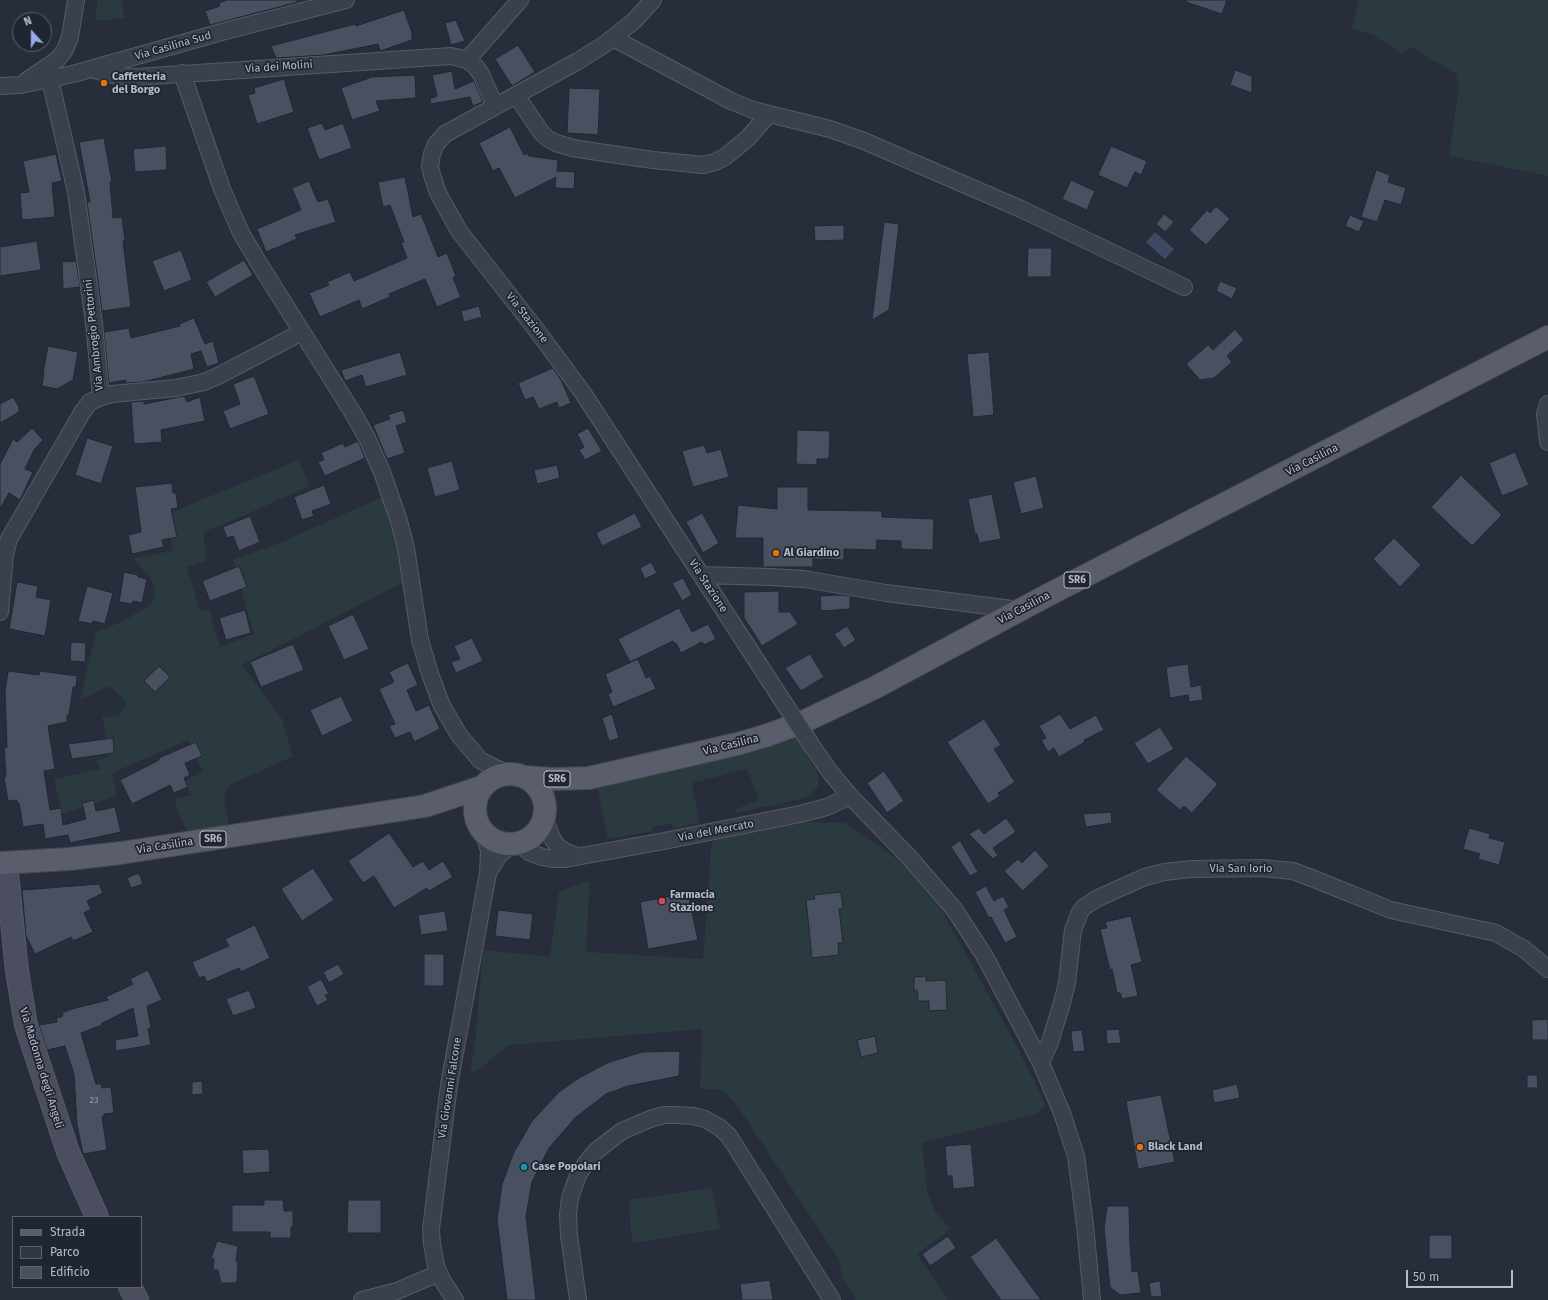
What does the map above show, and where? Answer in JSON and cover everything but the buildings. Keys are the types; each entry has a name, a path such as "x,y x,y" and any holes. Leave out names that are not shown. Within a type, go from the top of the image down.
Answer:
{"main road":[{"name":"Via Casilina","path":"544,814 552,798 558,793 589,778 737,744 791,727 828,710 876,687 1020,610 1548,337"},
{"name":"Via Casilina","path":"518,775 564,779 589,778"},
{"path":"518,775 533,782 540,790 544,799 544,814 539,829 530,838 516,844 502,844 492,840 482,830 475,817 474,807 476,796 483,785 497,776 518,775"},
{"name":"Via Casilina","path":"3,864 121,853 425,806 483,785"},
{"name":"Via Casilina","path":"425,806 445,807 455,811 470,820 482,830"}],"street":[{"path":"21,85 57,60 65,50 70,37 76,0"},
{"name":"Via Casilina Sud","path":"0,86 21,85 50,80 210,35 346,0"},
{"path":"495,106 481,74 468,60 520,0"},
{"name":"Via Stazione","path":"652,0 634,21 613,38 578,61 450,131 436,144 432,154 430,166 433,181 450,217 459,231 535,328 583,393 830,772 850,796 924,874 961,918 984,955 1041,1063 1062,1113 1076,1156 1092,1300"},
{"path":"613,38 731,101 769,114 826,128 864,141 1021,208 1184,287"},
{"name":"Via dei Molini","path":"90,69 106,74 124,76 182,74 439,56 451,56 468,60"},
{"path":"182,74 216,174 234,219 253,254 358,422 382,472 399,521 406,548 418,626 436,691 444,711 463,742 480,760 495,768 518,775"},
{"name":"Via Ambrogio Pettorini","path":"0,612 6,532 83,411 90,402 101,397 94,323 76,192 50,80"},
{"path":"516,95 541,132 547,138 556,143 592,151 653,160 696,164 709,164 726,157 748,138 769,114"},
{"path":"101,397 112,394 181,387 204,382 302,332"},
{"path":"1548,404 1545,414 1548,442"},
{"path":"701,575 770,577 804,580 886,593 1020,610"},
{"path":"480,760 484,773 483,785"},
{"name":"Via del Mercato","path":"516,844 529,852 542,857 558,859 671,840 800,814 831,806 850,796"},
{"path":"544,814 552,838 558,847 566,852 578,856"},
{"name":"Via Giovanni Falcone","path":"455,1300 439,1273 433,1256 431,1229 449,1085 488,873 489,851 482,830"},
{"name":"Via Giovanni Falcone","path":"488,873 500,855 516,844"},
{"name":"Via Madonna degli Angeli","path":"3,864 17,971 26,1025 64,1141 97,1216"},
{"name":"Via San Iorio","path":"1041,1063 1054,1029 1063,998 1073,930 1080,912 1098,898 1146,877 1164,872 1191,869 1262,868 1293,872 1314,878 1382,907 1398,912 1496,933 1524,948 1548,968"},
{"path":"578,1300 569,1235 568,1214 570,1198 578,1175 596,1151 622,1131 650,1119 677,1114 705,1119 719,1127 729,1136 832,1300"},
{"path":"362,1300 397,1291 439,1273"},
{"path":"131,1288 137,1300"}],"green space":[{"path":"98,0 126,0 121,2 125,18 95,21"},
{"path":"1358,0 1548,0 1548,176 1449,156 1459,87 1456,74 1411,47 1401,53 1373,35 1352,28"},
{"path":"299,460 309,486 243,516 203,532 207,560 187,567 200,611 209,609 220,647 254,634 233,560 282,542 385,496 396,531 403,573 402,583 242,665 282,719 293,756 232,784 226,791 224,800 229,826 189,833 184,826 174,799 191,795 186,780 203,772 188,740 112,773 117,796 62,814 54,779 101,769 96,761 107,757 109,750 102,716 110,717 119,715 124,707 125,701 110,686 80,700 96,632 124,621 151,604 155,596 154,587 150,577 133,558 172,551 167,514"},
{"path":"793,733 817,772 819,781 818,786 811,795 805,798 736,813 736,809 758,801 757,794 747,769 692,783 699,823 673,828 672,823 652,827 653,831 608,839 597,786"},
{"path":"808,822 845,823 901,862 941,909 1020,1052 1046,1106 1035,1114 922,1143 927,1191 934,1210 951,1229 917,1254 948,1300 856,1300 843,1278 838,1258 734,1101 721,1090 700,1089 702,1029 509,1045 482,1067 470,1074 475,1044 483,950 550,957 559,892 590,880 586,952 703,959 712,838"},
{"path":"712,1188 720,1229 632,1243 629,1200"}],"water":[{"path":"1155,232 1174,249 1165,259 1146,242"}],"place":[{"name":"Caffetteria del Borgo","path":"104,83"},
{"name":"Al Giardino","path":"776,553"},
{"name":"Farmacia Stazione","path":"662,901"},
{"name":"Black Land","path":"1140,1147"},
{"name":"Case Popolari","path":"524,1167"}]}
